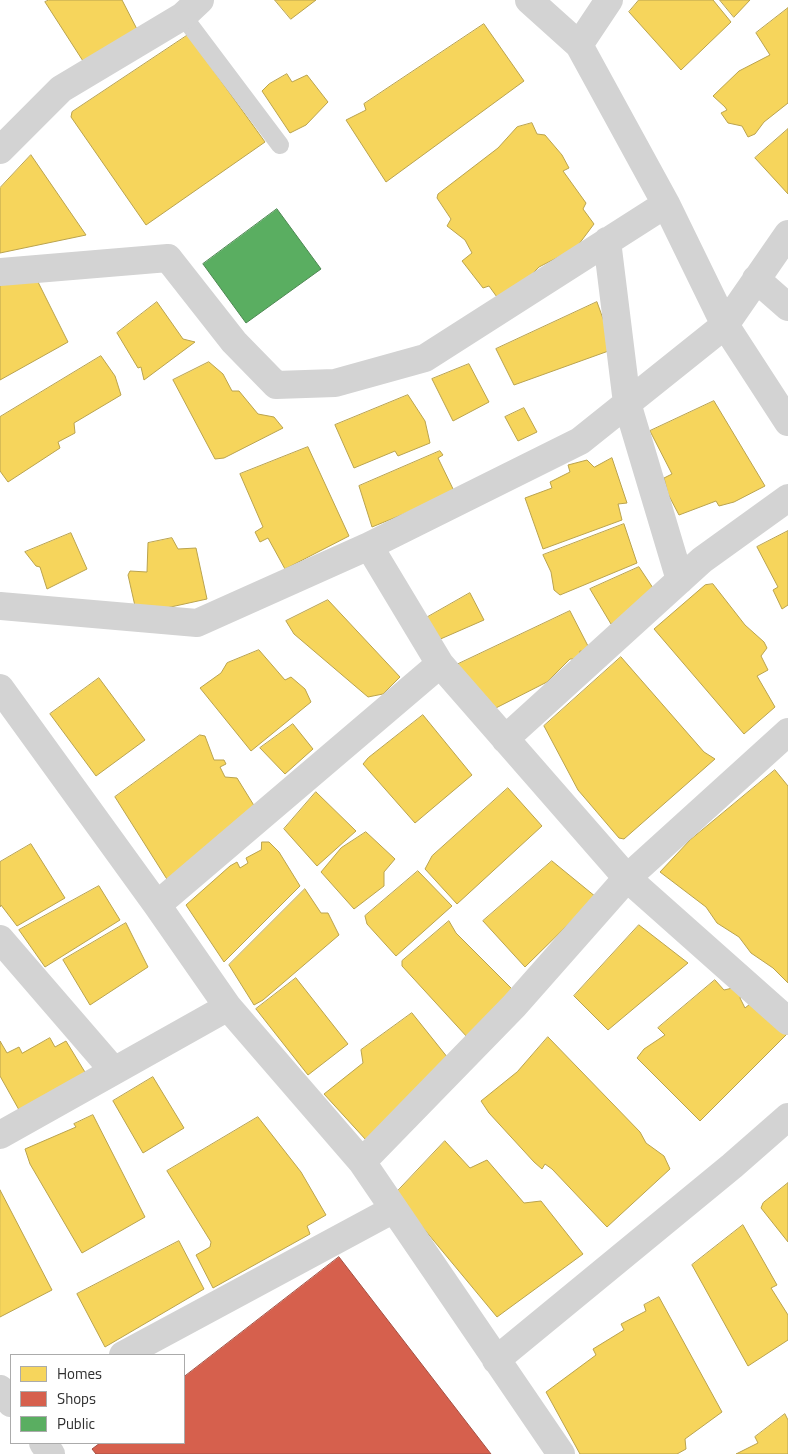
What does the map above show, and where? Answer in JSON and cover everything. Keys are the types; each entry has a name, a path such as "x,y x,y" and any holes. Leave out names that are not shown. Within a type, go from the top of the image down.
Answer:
{"street":[{"path":"529,0 579,45 666,204 724,325 788,422"},
{"path":"579,45 610,0"},
{"path":"0,150 61,89 192,8"},
{"path":"0,272 168,258 234,342 276,385 335,383 425,358 666,204"},
{"path":"0,606 197,623 370,546 580,441 724,325 788,234"},
{"path":"607,242 627,403 680,580"},
{"path":"756,280 788,307"},
{"path":"505,739 702,560 788,498"},
{"path":"370,546 440,664 626,878 788,1022"},
{"path":"158,905 440,664"},
{"path":"0,688 158,905 228,1006 362,1162 560,1454"},
{"path":"362,1162 514,1006 626,878 788,732"},
{"path":"0,939 114,1072"},
{"path":"0,1135 228,1006"},
{"path":"496,1360 732,1166 788,1117"},
{"path":"125,1354 394,1209"},
{"path":"43,1444 51,1454"}],"lane":[{"path":"192,8 280,145"}],"building: Homes":[{"path":"49,0 122,0 140,35 83,61 45,2"},
{"path":"275,0 316,0 291,19"},
{"path":"639,0 713,0 731,22 681,70 629,12"},
{"path":"720,0 750,0 734,17"},
{"path":"788,8 788,103 764,122 755,134 748,137 742,126 728,123 721,113 727,110 713,96 739,71 770,55 756,33"},
{"path":"484,24 524,81 386,182 346,120 366,110 364,104"},
{"path":"188,35 265,142 146,225 71,117 72,112"},
{"path":"287,74 292,82 307,75 328,102 306,125 290,133 262,91 269,84"},
{"path":"532,123 537,134 545,135 562,155 569,168 563,171 586,203 583,209 594,224 576,248 539,267 502,304 489,286 483,288 462,261 472,253 465,240 447,226 451,219 437,198 438,194 498,148 517,127"},
{"path":"788,129 788,194 755,158"},
{"path":"31,155 86,235 0,253 0,188"},
{"path":"34,274 68,342 0,380 0,286"},
{"path":"157,302 183,339 195,342 144,380 141,367 138,368 117,333"},
{"path":"597,302 614,349 514,385 496,349"},
{"path":"101,356 115,376 121,395 74,423 75,433 58,442 60,448 8,482 0,471 0,417"},
{"path":"209,362 223,374 232,391 239,391 258,414 274,417 283,428 224,458 215,459 173,380"},
{"path":"469,364 489,402 453,421 432,379"},
{"path":"408,395 425,421 430,443 398,456 395,451 354,468 335,425"},
{"path":"714,401 765,486 734,502 719,506 716,501 679,515 668,494 664,478 672,474 650,431"},
{"path":"524,408 537,432 518,441 505,417"},
{"path":"308,447 349,536 285,569 268,538 260,542 255,532 263,527 240,474"},
{"path":"440,451 443,455 438,458 455,493 372,527 359,486"},
{"path":"612,458 627,503 618,504 622,520 543,549 525,498 552,488 550,482 570,472 568,465 587,460 594,467"},
{"path":"624,524 637,563 560,595 554,590 551,572 543,555"},
{"path":"788,531 788,605 782,609 773,590 778,587 757,547"},
{"path":"71,533 87,569 47,589 40,567 36,566 25,552"},
{"path":"172,538 178,549 196,548 207,599 157,610 135,606 128,575 130,571 147,572 148,543"},
{"path":"639,567 653,588 632,613 611,624 590,589"},
{"path":"713,584 745,625 764,642 767,648 761,656 768,670 757,676 775,707 744,734 654,629 705,585"},
{"path":"470,593 484,620 429,644 412,626"},
{"path":"328,600 400,677 383,694 368,697 294,634 286,621"},
{"path":"570,611 588,646 586,652 580,651 579,659 570,659 547,682 486,713 452,667"},
{"path":"259,650 285,680 291,677 305,689 311,702 251,751 200,688 221,673 227,663"},
{"path":"621,657 704,752 715,759 624,839 619,838 578,790 544,726"},
{"path":"99,678 145,740 96,776 50,714"},
{"path":"423,715 472,775 415,823 363,764"},
{"path":"293,724 313,749 285,774 260,748"},
{"path":"200,735 205,736 214,760 224,760 226,764 220,767 225,777 237,778 258,812 170,884 115,797"},
{"path":"775,770 788,786 788,983 773,968 751,953 739,937 717,923 706,907 660,872 690,840"},
{"path":"508,788 542,826 457,904 425,869 432,856"},
{"path":"316,792 356,831 317,866 284,829"},
{"path":"366,832 395,859 384,872 384,886 354,909 321,872 341,848"},
{"path":"262,842 269,842 279,852 300,886 224,962 186,905 230,866 237,862 240,868 248,863 246,858 261,850"},
{"path":"31,844 65,898 17,926 1,905 0,907 0,862"},
{"path":"552,861 596,897 525,967 483,921"},
{"path":"418,871 452,906 396,956 367,924 365,916"},
{"path":"99,886 120,920 45,967 19,930"},
{"path":"305,889 321,913 328,913 339,935 263,1000 254,1005 229,965"},
{"path":"449,921 456,933 514,991 468,1038 402,966 402,961"},
{"path":"126,923 148,967 90,1005 63,960"},
{"path":"639,925 688,963 608,1030 574,996"},
{"path":"296,978 348,1044 308,1075 256,1009"},
{"path":"715,980 724,990 737,987 743,991 740,998 745,1008 755,1000 788,1033 700,1121 637,1058 644,1049 665,1035 658,1028"},
{"path":"412,1013 452,1063 366,1140 324,1094 363,1063 361,1050"},
{"path":"548,1037 640,1132 646,1143 664,1156 670,1169 607,1227 552,1169 545,1164 542,1169 534,1162 489,1113 481,1101 517,1072"},
{"path":"50,1038 55,1047 66,1041 91,1082 23,1117 0,1076 0,1041 7,1053 19,1047 22,1053"},
{"path":"153,1077 184,1128 143,1153 113,1101"},
{"path":"93,1115 145,1217 82,1253 30,1164 25,1149 76,1127 74,1124"},
{"path":"258,1117 301,1172 326,1215 307,1226 310,1234 213,1288 196,1255 210,1247 211,1242 167,1171"},
{"path":"445,1141 470,1168 487,1160 524,1203 541,1201 583,1254 497,1317 395,1194"},
{"path":"788,1183 788,1242 761,1208 763,1203"},
{"path":"0,1190 52,1290 0,1317"},
{"path":"743,1225 777,1285 771,1288 788,1315 788,1340 748,1366 692,1265"},
{"path":"179,1241 204,1289 105,1347 77,1294"},
{"path":"659,1297 722,1412 685,1439 686,1449 677,1454 580,1454 546,1392 596,1355 593,1349 624,1330 621,1324 646,1311 644,1305"},
{"path":"785,1414 788,1420 788,1454 736,1454 758,1443 755,1437"}],"building: Shops":[{"path":"339,1257 491,1454 96,1454 92,1449 99,1444 185,1444 185,1376"}],"building: Public":[{"path":"277,209 321,269 246,323 203,264"}]}
